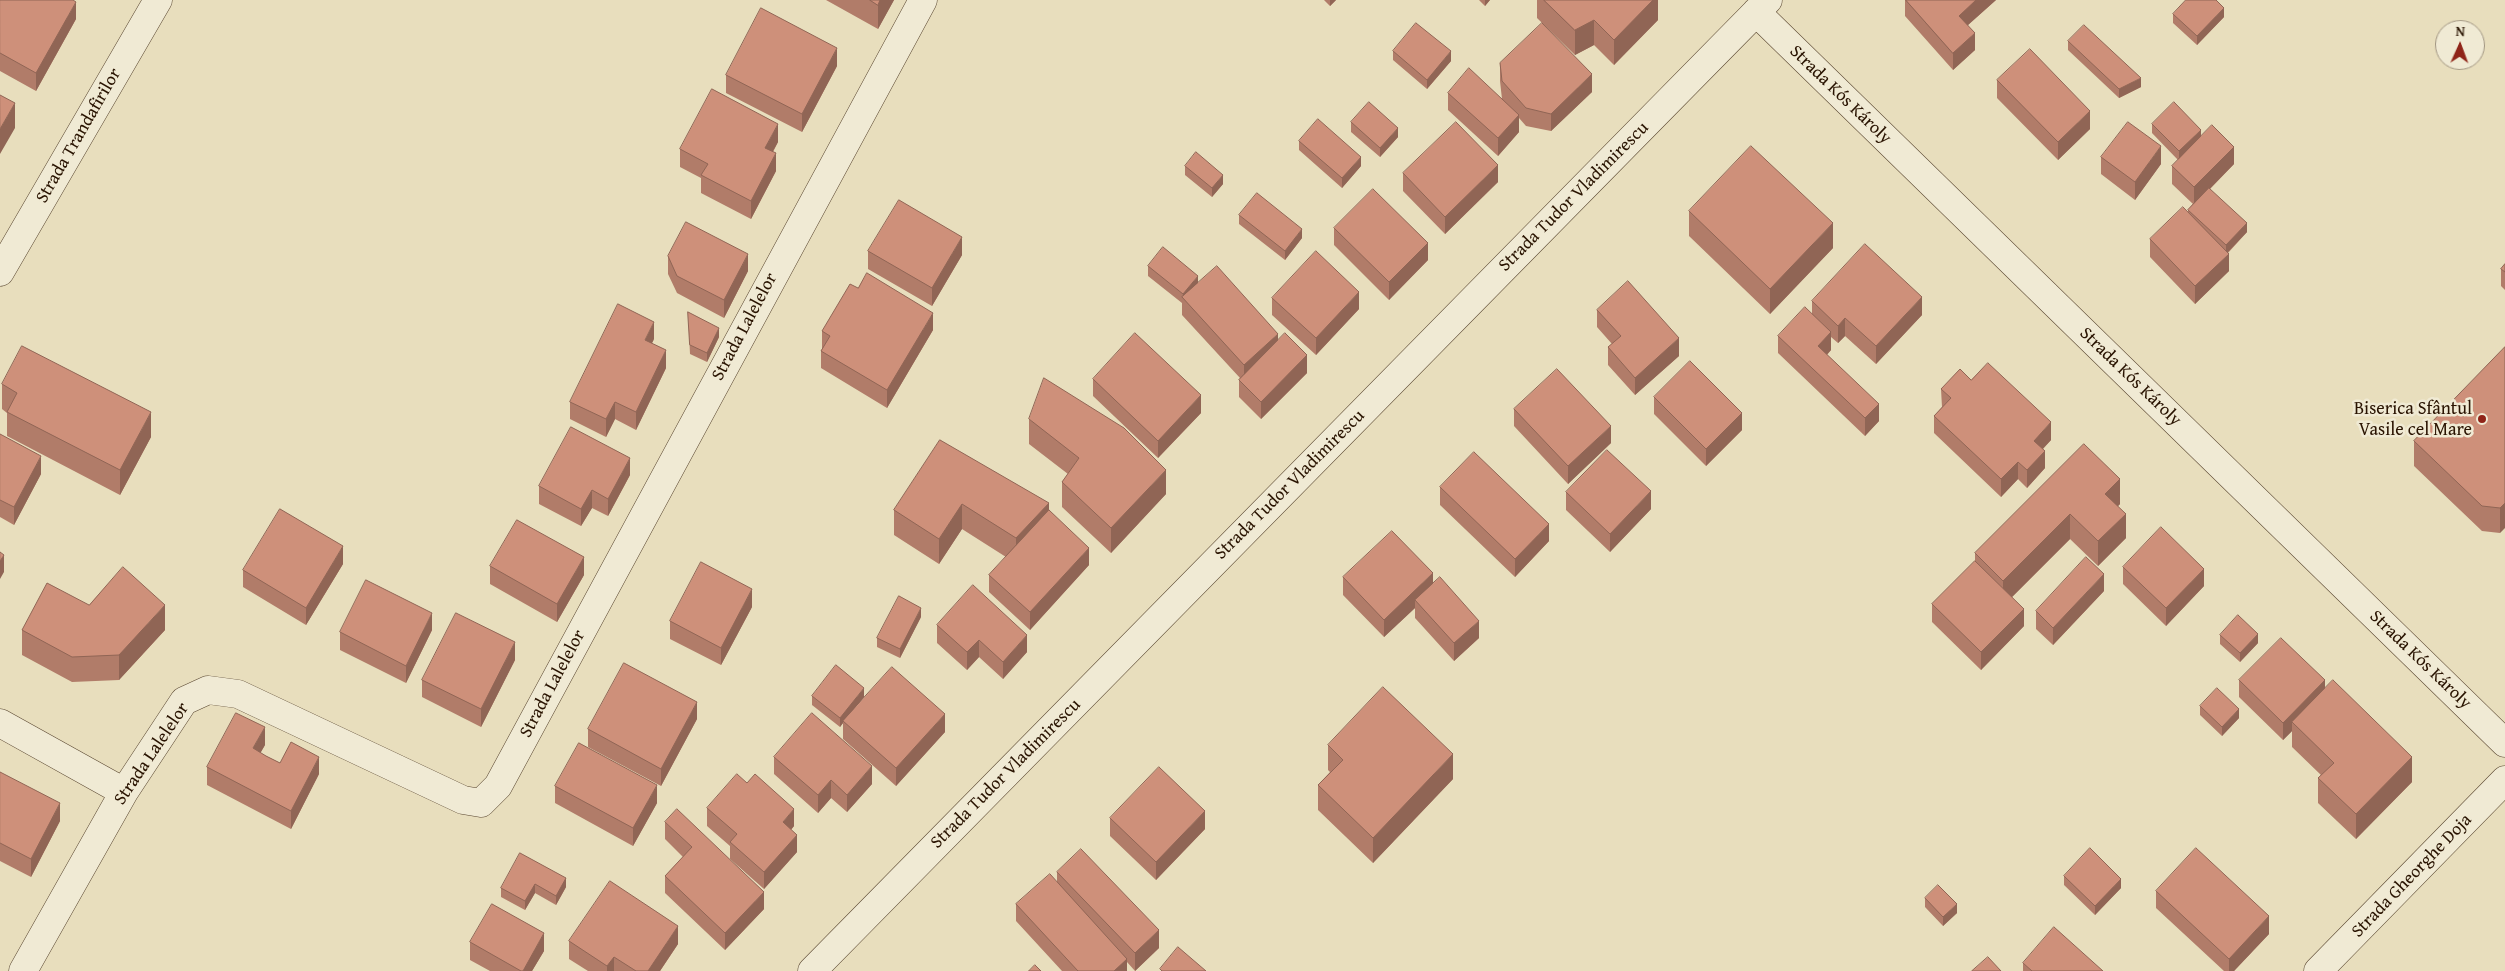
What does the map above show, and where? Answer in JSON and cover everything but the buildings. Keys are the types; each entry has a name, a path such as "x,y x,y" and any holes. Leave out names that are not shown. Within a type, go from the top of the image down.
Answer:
{"street":[{"name":"Strada Trandafirilor","path":"0,272 158,0"},
{"name":"Strada Lalelelor","path":"24,971 124,792 184,702 208,690 238,694 462,800 481,803 498,786 923,0"},
{"name":"Strada Kós Károly","path":"1762,6 2505,742"},
{"name":"Strada Tudor Vladimirescu","path":"812,971 1762,6"},
{"path":"0,723 124,792"},
{"name":"Strada Gheorghe Doja","path":"2318,971 2505,780"}],"place":[{"name":"Biserica Sfântul Vasile cel Mare","path":"2482,419"}]}
